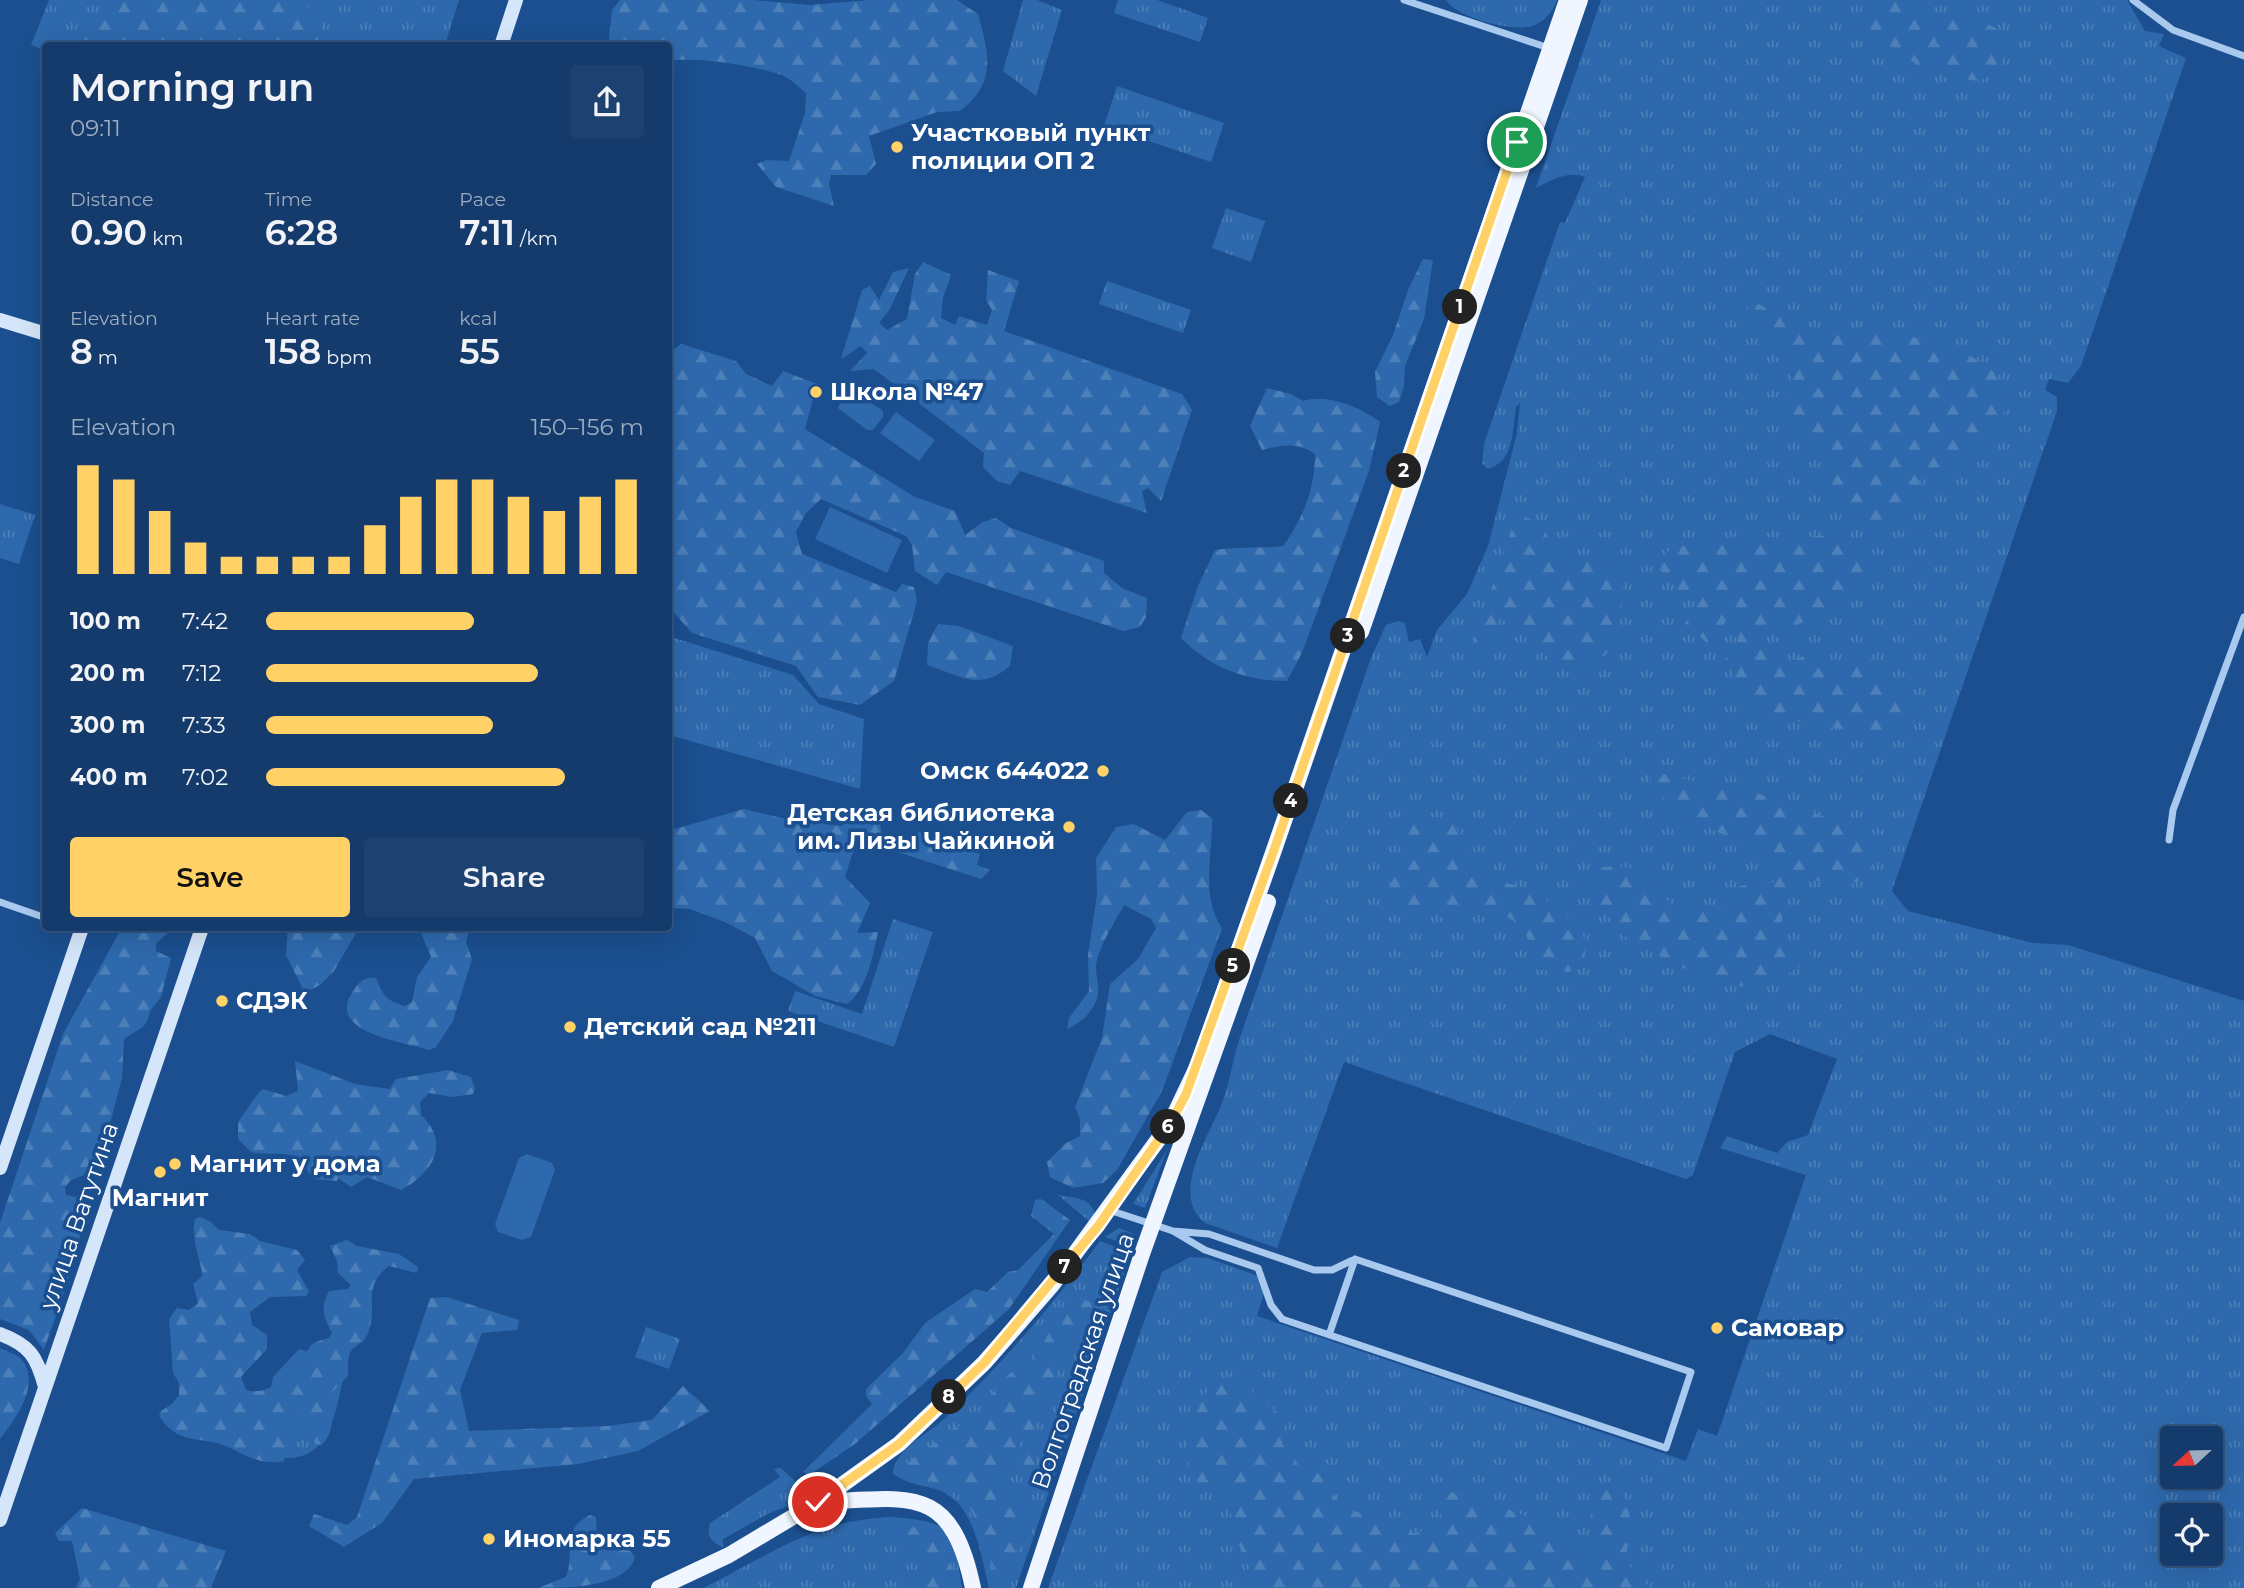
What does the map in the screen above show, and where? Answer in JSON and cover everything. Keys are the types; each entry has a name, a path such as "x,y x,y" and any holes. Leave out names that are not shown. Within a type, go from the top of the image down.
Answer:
{"main road":[{"path":"502,42 516,0"},
{"name":"Волгоградская улица","path":"659,1588 729,1556 818,1502 899,1444 984,1363 1052,1285 1171,1122 1199,1063 1567,0"},
{"name":"Волгоградская улица","path":"1031,1588 1153,1225 1210,1068 1580,0"},
{"path":"0,320 42,333"},
{"path":"0,1168 78,931"},
{"name":"улица Ватутина","path":"0,1520 201,931"},
{"path":"0,1334 18,1340 37,1360 45,1387"},
{"path":"818,1502 888,1498 919,1502 941,1513 955,1529 966,1557 973,1588"}],"street":[{"path":"1404,0 1426,4 1550,48"},
{"path":"2133,0 2173,30 2244,56"},
{"path":"2169,840 2173,810 2244,617"},
{"path":"0,902 42,917"},
{"path":"1109,1210 1173,1231 1209,1234 1314,1270 1332,1270 1354,1259 1691,1371 1666,1448 1282,1319 1276,1313 1258,1268 1205,1250 1173,1231"},
{"path":"1329,1335 1354,1259"}],"green space":[{"path":"49,0 459,0 446,42 42,42 42,49 31,45"},
{"path":"111,0 293,0 308,8 327,36 326,42 80,42 86,28"},
{"path":"620,0 752,0 810,5 869,0 957,0 978,14 987,55 985,79 980,90 960,111 937,112 869,136 876,164 866,175 831,175 829,184 834,206 776,187 757,164 767,160 789,161 805,113 806,93 784,76 759,69 711,61 672,61 672,42 612,42 609,39 612,10"},
{"path":"1023,0 1037,0 1062,10 1036,96 1003,71"},
{"path":"1118,0 1157,0 1208,18 1200,42 1114,13"},
{"path":"1446,0 1557,0 1544,19 1536,24 1512,27 1473,18 1452,7"},
{"path":"1601,0 2127,0 2145,31 2164,34 2159,46 2186,58 2081,366 2068,383 2049,379 2045,390 2057,397 2057,411 1892,891 1908,911 2033,943 2068,945 2244,1001 2244,1588 1048,1588 1162,1272 1190,1257 1208,1258 1261,1277 1265,1290 1257,1316 1686,1461 1698,1429 1717,1436 1806,1175 1720,1148 1727,1136 1777,1153 1787,1142 1808,1135 1837,1059 1770,1034 1735,1052 1693,1175 1686,1179 1344,1062 1277,1248 1205,1223 1195,1212 1191,1198 1194,1167 1223,1101 1237,1046 1371,658 1386,625 1398,621 1405,623 1409,642 1420,639 1427,657 1437,630 1467,594 1488,546 1517,433 1520,403 1516,407 1507,453 1503,460 1487,469 1482,463 1484,444 1560,222 1565,223 1585,177 1567,175 1536,188"},
{"path":"1875,0 1914,0 1917,15 1964,14 1998,29 2001,65 1980,81 1947,76 1921,66 1870,31 1868,5"},
{"path":"1117,86 1224,123 1211,162 1104,126"},
{"path":"1226,208 1265,221 1251,262 1212,248"},
{"path":"1423,259 1433,260 1424,319 1405,366 1404,386 1399,402 1390,406 1377,397 1375,372 1393,335 1408,290"},
{"path":"923,262 951,275 943,298 941,318 955,325 959,316 987,325 992,310 986,300 988,270 1019,281 1004,331 1182,394 1192,410 1161,501 1148,488 1142,491 1147,513 1020,471 1010,485 997,481 983,467 984,453 874,369 850,371 867,353 861,346 841,359 862,290 870,286 879,300 893,272 909,268 890,309 879,323 887,330 907,319 915,274"},
{"path":"1107,281 1191,310 1183,333 1099,304"},
{"path":"1739,295 1815,331 1846,335 1871,327 1958,348 1995,372 2008,404 1990,439 1950,466 1919,480 1912,509 1876,527 1843,510 1815,482 1826,465 1828,447 1800,435 1780,411 1792,376 1790,347 1757,322"},
{"path":"681,344 736,361 746,374 772,386 783,371 817,384 805,429 915,497 955,511 965,535 983,522 996,518 1011,528 1104,561 1104,573 1122,588 1147,598 1146,617 1140,627 1123,631 946,572 937,585 915,571 912,545 906,536 821,499 806,513 796,532 802,554 896,592 902,584 914,587 917,601 894,681 860,705 818,697 796,666 692,633 672,610 672,351"},
{"path":"1267,388 1291,394 1303,401 1322,399 1343,403 1380,422 1369,471 1302,653 1287,681 1257,678 1230,671 1204,657 1181,638 1198,586 1215,550 1283,546 1306,503 1313,479 1315,454 1290,446 1262,450 1250,426"},
{"path":"851,389 883,411 883,417 873,430 867,430 838,408 846,391"},
{"path":"896,412 935,440 919,461 880,433"},
{"path":"0,504 35,515 19,564 0,558"},
{"path":"830,507 902,540 887,573 815,539"},
{"path":"1517,513 1542,525 1560,561 1598,562 1609,566 1617,574 1621,584 1621,609 1606,655 1581,662 1557,660 1536,648 1521,628 1500,619 1489,630 1495,635 1496,644 1483,653 1471,650"},
{"path":"1835,534 1868,546 1870,588 1825,615 1764,635 1774,669 1809,654 1836,668 1866,653 1921,714 1903,733 1805,723 1769,712 1755,704 1742,689 1725,660 1737,643 1740,623 1729,618 1707,643 1685,623 1703,598 1680,593 1657,566 1672,546 1767,542"},
{"path":"938,624 959,626 1013,646 1010,666 999,674 979,680 960,677 927,665 928,643"},
{"path":"672,637 793,675 819,704 864,719 860,789 672,736"},
{"path":"1667,774 1709,786 1737,786 1870,833 1872,873 1849,885 1797,878 1788,894 1782,918 1785,934 1789,943 1807,950 1813,957 1774,980 1757,985 1724,984 1687,970 1638,946 1615,925 1592,892 1599,868 1627,867 1637,870 1652,882 1677,911 1723,910 1740,886 1776,882 1780,866 1772,856 1677,814 1650,782 1652,775"},
{"path":"744,809 782,818 841,826 856,816 870,812 880,821 881,832 908,841 919,832 980,854 977,865 990,870 981,879 857,839 845,877 870,903 857,933 878,932 864,981 860,990 847,1004 815,996 772,971 755,938 725,922 690,909 672,908 672,828"},
{"path":"1201,810 1212,818 1209,889 1215,916 1222,928 1162,1091 1117,1170 1103,1183 1073,1188 1050,1177 1047,1162 1066,1143 1080,1136 1080,1119 1075,1107 1102,1038 1110,984 1138,959 1156,928 1151,919 1124,905 1099,953 1096,969 1098,993 1095,1004 1083,1019 1067,1029 1069,1018 1089,991 1088,955 1097,894 1096,858 1116,827 1134,824 1165,840 1187,812"},
{"path":"1451,819 1475,871 1481,878 1528,890 1555,906 1577,929 1587,942 1583,966 1568,972 1539,970 1529,941 1520,926 1503,914 1486,908 1419,907 1402,905 1386,898 1408,823"},
{"path":"893,919 933,932 894,1047 788,1011 795,991 862,1014"},
{"path":"120,931 170,931 156,943 156,951 171,958 161,997 150,1011 144,1026 124,1039 122,1078 101,1158 92,1171 70,1181 65,1188 66,1195 81,1198 82,1227 44,1350 29,1330 0,1319 0,1223 63,1034"},
{"path":"288,931 357,931 334,971 320,985 305,993 286,955"},
{"path":"420,931 469,931 466,942 472,959 453,1021 436,1047 429,1050 387,1039 358,1026 349,1016 347,1005 358,984 365,979 376,978 384,993 394,1002 405,1006 412,1002 417,977 431,957"},
{"path":"295,1061 355,1084 390,1089 396,1079 448,1070 471,1077 475,1089 473,1094 453,1097 429,1093 420,1102 421,1115 435,1136 436,1147 429,1166 412,1183 401,1190 367,1177 351,1187 338,1178 337,1181 313,1179 293,1156 251,1152 238,1139 238,1122 259,1092 263,1089 286,1096 298,1091"},
{"path":"1167,1150 1145,1208 1133,1204"},
{"path":"527,1154 552,1163 555,1170 531,1237 522,1240 498,1232 495,1224 519,1158"},
{"path":"1058,1195 1081,1199 1090,1204 1095,1214 1090,1222"},
{"path":"1041,1199 1070,1220 1009,1309 855,1444 809,1475 803,1472 872,1404 866,1396 866,1389 903,1353 925,1323 975,1289 987,1292 1008,1272 1018,1270 1054,1234 1031,1216 1035,1200"},
{"path":"200,1217 219,1230 250,1234 260,1241 297,1250 305,1260 297,1270 309,1291 306,1296 270,1297 250,1312 252,1325 267,1335 267,1349 241,1377 246,1390 263,1390 279,1382 306,1359 313,1344 329,1338 332,1333 324,1312 326,1297 329,1291 348,1289 351,1285 338,1273 337,1261 330,1246 347,1240 357,1246 399,1254 418,1267 417,1273 389,1266 375,1282 369,1330 349,1355 348,1376 329,1395 331,1429 321,1445 315,1444 303,1412 292,1413 292,1449 286,1450 284,1461 274,1462 256,1460 217,1443 178,1434 159,1416 179,1395 179,1383 173,1373 169,1319 177,1308 189,1310 198,1303 193,1284 202,1273 194,1227 195,1219"},
{"path":"1119,1228 1134,1234 1130,1246 1105,1237"},
{"path":"1100,1241 1131,1253 1016,1588 989,1588 974,1532 961,1507 939,1490 909,1482 893,1474 894,1466 912,1444 943,1420 1006,1356 1045,1312"},
{"path":"1075,1296 1090,1302 1094,1311 1074,1338 1056,1354 1056,1385 1033,1429 1018,1441 1022,1451 1036,1452 1037,1463 1027,1474 1016,1475 1001,1466 996,1474 1024,1509 1021,1537 1015,1556 1003,1570 995,1572 976,1520 964,1501 946,1486 908,1472 906,1464 956,1427 966,1426 978,1430 986,1405 1000,1383 1034,1358 1063,1309"},
{"path":"447,1297 519,1320 517,1330 482,1333 460,1390 469,1431 607,1426 652,1420 683,1386 710,1411 638,1451 578,1464 414,1479 382,1523 344,1547 309,1526 314,1514 347,1525 357,1517 430,1298"},
{"path":"646,1327 680,1339 669,1369 635,1357"},
{"path":"0,1348 20,1358 29,1378 28,1389 19,1411 0,1439"},
{"path":"299,1349 347,1363 336,1411 324,1439 302,1456 285,1458 262,1437 273,1377"},
{"path":"1227,1379 1243,1380 1258,1399 1286,1418 1282,1444 1299,1466 1314,1468 1346,1510 1406,1520 1411,1534 1443,1526 1439,1502 1450,1492 1487,1502 1538,1522 1597,1561 1602,1556 1593,1537 1590,1518 1596,1501 1612,1487 1627,1500 1632,1529 1626,1555 1632,1572 1651,1588 1258,1588 1234,1534 1228,1488 1199,1485 1192,1480 1188,1472 1190,1435 1198,1408 1208,1390"},
{"path":"781,1468 801,1487 802,1502 771,1512 723,1539 723,1547 715,1543 709,1535 710,1523 780,1477 774,1469"},
{"path":"82,1508 226,1551 211,1588 76,1588 80,1579 72,1541 59,1541 55,1533"},
{"path":"590,1515 596,1517 597,1534 603,1538 620,1537 635,1557 630,1567 620,1575 594,1584 538,1588 566,1577 571,1535 580,1521"},
{"path":"891,1517 927,1522 947,1532 956,1552 962,1588 703,1588 815,1532 863,1520"},
{"path":"899,1523 924,1532 941,1544 951,1562 956,1588 926,1588 924,1564 900,1546 890,1529"}],"place":[{"name":"Участковый пункт полиции ОП 2","path":"897,147"},
{"name":"Школа №47","path":"816,392"},
{"name":"Омск 644022","path":"1103,771"},
{"name":"Детская библиотека им. Лизы Чайкиной","path":"1069,827"},
{"name":"СДЭК","path":"222,1001"},
{"name":"Детский сад №211","path":"570,1027"},
{"name":"Магнит у дома","path":"175,1164"},
{"name":"Магнит","path":"160,1172"},
{"name":"Самовар","path":"1717,1328"},
{"name":"Иномарка 55","path":"489,1539"}],"route":[{"path":"818,1502 899,1444 984,1363 1052,1285 1126,1189 1171,1122 1186,1094 1324,708 1517,142"}]}
